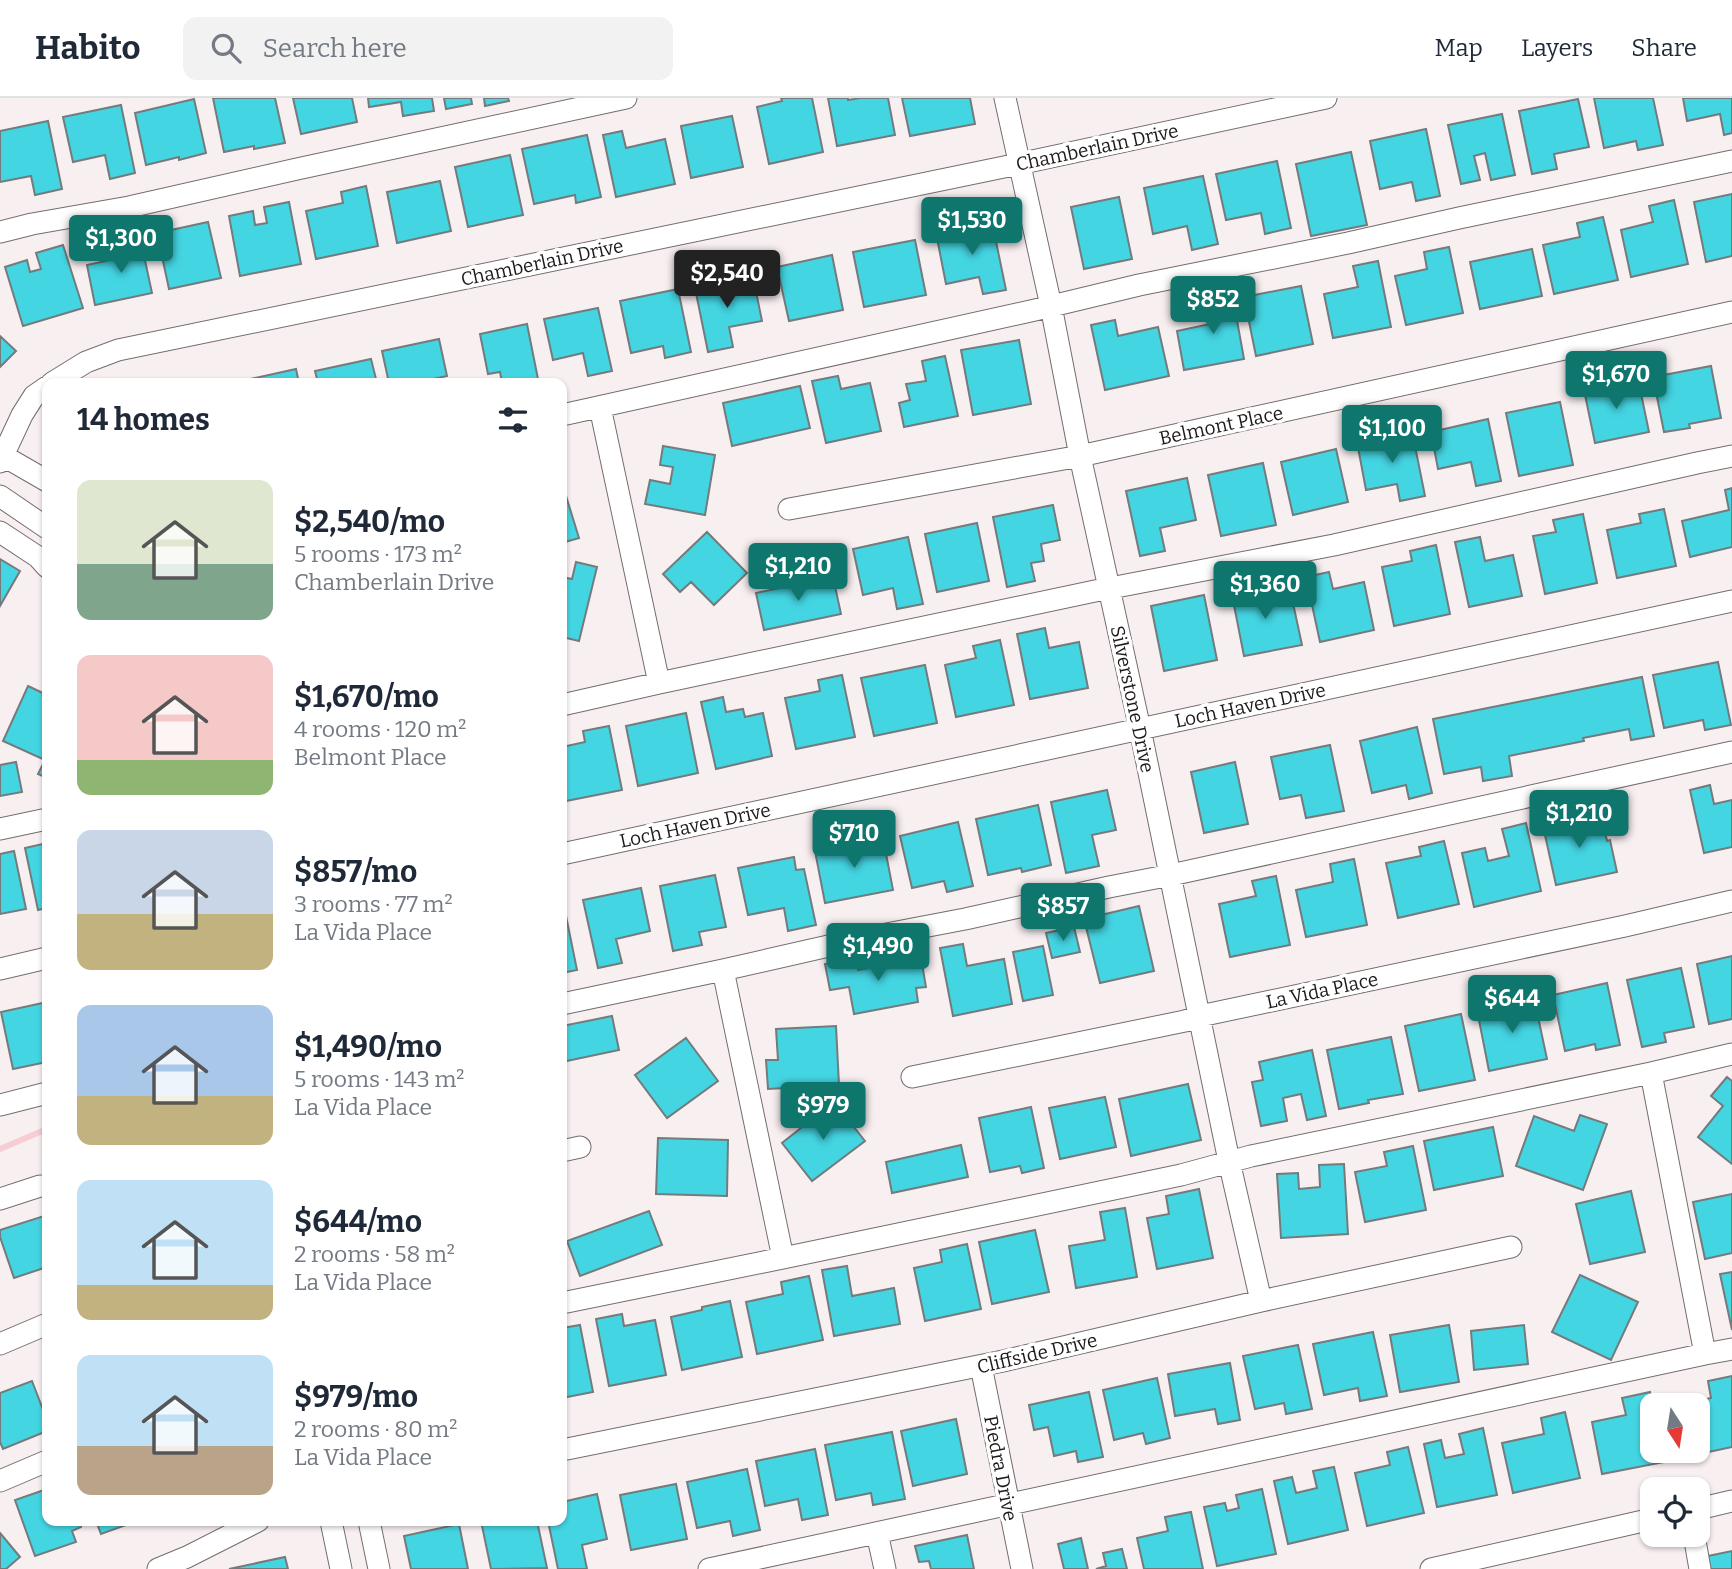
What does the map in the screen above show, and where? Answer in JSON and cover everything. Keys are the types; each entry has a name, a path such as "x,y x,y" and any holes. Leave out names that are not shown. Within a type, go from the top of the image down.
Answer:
{"street":[{"path":"0,232 130,207 626,98"},
{"name":"Silverstone Drive","path":"1004,98 1051,306 1080,456 1261,1301"},
{"name":"Chamberlain Drive","path":"60,378 86,362 118,350 1326,98"},
{"path":"567,414 1139,285 1732,160"},
{"name":"Belmont Place","path":"789,509 1080,456 1732,312"},
{"path":"42,390 34,396 22,415 1,457 42,478"},
{"path":"600,407 659,683"},
{"path":"567,704 1215,567 1334,545 1732,456"},
{"path":"0,496 42,525"},
{"path":"0,532 42,561"},
{"name":"Loch Haven Drive","path":"567,853 1732,601"},
{"path":"567,1003 1171,875 1732,752"},
{"path":"0,829 42,820"},
{"name":"La Vida Place","path":"912,1077 1185,1021 1732,901"},
{"path":"0,969 42,959"},
{"path":"723,970 783,1258"},
{"path":"567,1302 1181,1175 1229,1161 1732,1054"},
{"path":"1651,1073 1705,1354"},
{"path":"0,1105 42,1094"},
{"path":"0,1199 40,1186"},
{"name":"Cliffside Drive","path":"567,1449 981,1366 1511,1247"},
{"path":"0,1344 42,1326"},
{"path":"709,1569 1732,1349"},
{"name":"Piedra Drive","path":"981,1366 1022,1569"},
{"path":"0,1481 42,1463"},
{"path":"1710,1506 1732,1501"},
{"path":"1431,1569 1640,1522"},
{"path":"158,1569 248,1526"},
{"path":"332,1526 341,1569"},
{"path":"370,1526 379,1569"},
{"path":"877,1533 885,1569"},
{"path":"1696,1547 1700,1569"}],"building":[{"path":"213,98 275,98 285,143 224,152"},
{"path":"293,98 352,98 357,122 301,134"},
{"path":"368,98 432,98 434,111 403,116 401,102 369,107"},
{"path":"444,98 471,98 472,104 446,109"},
{"path":"484,98 508,98 509,101 485,106"},
{"path":"781,98 812,98 823,152 769,164 757,107 782,101"},
{"path":"828,98 888,98 895,135 837,146"},
{"path":"902,98 970,98 975,124 910,136"},
{"path":"1594,98 1653,98 1663,145 1638,150 1636,141 1604,148"},
{"path":"1683,98 1732,98 1732,133 1724,135 1720,114 1687,121"},
{"path":"194,99 206,153 146,165 135,113"},
{"path":"1578,99 1589,147 1554,154 1557,169 1532,174 1519,111"},
{"path":"121,105 135,173 110,179 105,155 73,162 63,117"},
{"path":"1502,114 1515,175 1491,180 1485,153 1474,156 1480,180 1461,184 1448,125"},
{"path":"732,116 743,167 691,178 681,126"},
{"path":"48,121 62,189 35,195 31,176 0,182 0,131"},
{"path":"1426,129 1440,196 1416,201 1412,182 1380,189 1370,141"},
{"path":"622,131 626,148 665,139 675,184 616,197 603,135"},
{"path":"587,135 601,197 576,203 575,195 534,204 522,149"},
{"path":"1351,152 1367,225 1311,236 1296,164"},
{"path":"510,155 523,215 468,227 455,167"},
{"path":"1277,161 1291,228 1265,234 1261,213 1226,220 1216,174"},
{"path":"1203,176 1218,244 1192,250 1187,226 1153,234 1144,188"},
{"path":"440,181 451,231 397,243 387,192"},
{"path":"366,186 378,246 316,259 306,211 343,203 341,192"},
{"path":"1732,194 1732,256 1706,262 1694,202"},
{"path":"1119,197 1132,259 1084,269 1071,207"},
{"path":"1674,200 1688,264 1631,277 1621,230 1653,222 1649,206"},
{"path":"289,202 301,264 240,276 229,216 253,211 255,225 267,223 264,207"},
{"path":"1603,217 1618,280 1554,294 1543,245 1580,237 1577,223"},
{"path":"208,222 221,278 169,289 157,233"},
{"path":"992,222 1006,290 983,294 979,277 946,284 936,233"},
{"path":"140,237 152,293 95,305 87,265 120,258 117,242"},
{"path":"915,240 926,295 864,307 853,252"},
{"path":"63,245 83,308 23,326 5,267 27,260 30,272 41,269 36,253"},
{"path":"1449,247 1463,313 1406,325 1395,276 1427,269 1424,252"},
{"path":"1532,249 1542,296 1480,309 1470,262"},
{"path":"832,255 843,310 789,321 777,267"},
{"path":"1378,261 1391,327 1333,338 1324,294 1358,287 1353,266"},
{"path":"753,277 762,321 729,327 733,347 708,352 695,288"},
{"path":"1301,286 1313,344 1256,356 1244,297"},
{"path":"678,289 691,352 665,358 663,346 631,353 620,301"},
{"path":"1232,293 1244,359 1184,370 1177,331 1210,324 1205,298"},
{"path":"598,308 612,371 588,376 583,353 553,360 544,319"},
{"path":"1115,320 1118,336 1158,327 1169,376 1105,390 1091,325"},
{"path":"527,324 538,378 501,378 500,372 488,374 480,334"},
{"path":"0,336 16,351 0,367"},
{"path":"439,339 447,376 388,378 382,351"},
{"path":"1019,340 1031,404 973,415 961,350"},
{"path":"945,356 958,416 904,427 899,403 910,400 906,384 926,381 922,361"},
{"path":"371,359 376,378 317,378 315,371"},
{"path":"1711,366 1721,418 1689,424 1690,428 1664,432 1653,377"},
{"path":"296,369 298,378 255,378"},
{"path":"838,376 841,389 870,383 881,431 826,443 812,381"},
{"path":"1638,379 1649,432 1595,443 1584,390"},
{"path":"800,386 810,428 732,446 723,403"},
{"path":"1560,402 1573,465 1519,476 1506,413"},
{"path":"1488,419 1501,481 1476,486 1471,462 1438,469 1431,432"},
{"path":"1412,431 1425,496 1400,501 1397,484 1366,490 1357,442"},
{"path":"663,446 715,455 705,515 645,504 650,480 670,484 673,467 660,465"},
{"path":"1336,449 1348,502 1293,515 1281,462"},
{"path":"1263,463 1276,525 1221,536 1208,475"},
{"path":"1187,478 1196,520 1160,528 1165,551 1140,556 1126,491"},
{"path":"1732,488 1732,547 1690,557 1682,521 1729,510 1725,490"},
{"path":"567,499 579,538 567,542"},
{"path":"1053,505 1060,540 1041,544 1044,561 1031,563 1035,581 1007,587 993,517"},
{"path":"1664,509 1676,566 1617,578 1607,530 1641,523 1639,514"},
{"path":"1583,514 1597,583 1545,594 1533,536 1556,532 1553,520"},
{"path":"977,523 989,581 937,592 925,534"},
{"path":"707,532 747,573 714,605 691,582 680,592 663,574"},
{"path":"908,537 923,604 897,609 893,588 863,595 853,549"},
{"path":"1480,537 1485,561 1513,555 1522,596 1469,607 1455,542"},
{"path":"1436,545 1450,614 1394,626 1382,567 1412,561 1410,551"},
{"path":"0,559 20,571 0,606"},
{"path":"576,562 597,567 579,641 567,638 567,578 572,579"},
{"path":"1329,572 1333,589 1364,582 1374,630 1320,642 1306,577"},
{"path":"833,577 841,614 764,630 756,593"},
{"path":"1258,584 1261,600 1291,594 1302,645 1244,656 1231,590"},
{"path":"1204,595 1217,660 1164,671 1151,606"},
{"path":"1045,628 1049,648 1079,642 1088,688 1030,699 1017,634"},
{"path":"1000,640 1014,705 956,717 945,665 976,658 973,646"},
{"path":"1718,662 1731,725 1705,730 1703,720 1664,728 1653,675"},
{"path":"925,665 937,723 874,736 861,678"},
{"path":"842,675 855,737 796,749 785,698 820,691 818,680"},
{"path":"1642,677 1654,736 1631,740 1629,729 1509,756 1512,776 1483,781 1481,767 1444,774 1433,719"},
{"path":"28,686 42,693 42,759 3,741"},
{"path":"723,697 726,712 743,709 745,717 763,713 772,756 716,769 701,702"},
{"path":"686,713 698,773 638,786 626,726"},
{"path":"609,726 622,790 567,801 567,746 585,742 583,731"},
{"path":"1417,727 1432,793 1409,799 1406,785 1372,793 1360,741"},
{"path":"1330,745 1344,811 1306,818 1301,795 1280,799 1271,757"},
{"path":"16,762 22,792 0,796 0,765"},
{"path":"1235,762 1248,824 1204,833 1191,772"},
{"path":"1710,785 1714,804 1732,800 1732,847 1704,853 1690,790"},
{"path":"1107,790 1116,830 1092,835 1099,866 1066,873 1051,802"},
{"path":"1038,805 1051,865 1022,872 1021,868 988,875 976,819"},
{"path":"1601,814 1617,872 1556,885 1543,826"},
{"path":"958,822 973,886 947,892 944,881 912,888 900,836"},
{"path":"1526,823 1541,891 1474,907 1462,853 1485,848 1488,861 1509,856 1502,829"},
{"path":"883,838 893,890 825,903 815,851"},
{"path":"1444,841 1459,904 1398,918 1386,863 1421,856 1419,847"},
{"path":"42,844 42,909 38,910 25,848"},
{"path":"14,851 26,909 0,914 0,854"},
{"path":"794,857 796,870 804,869 816,925 788,931 784,908 748,915 738,868"},
{"path":"1354,859 1367,925 1306,937 1296,890 1333,882 1330,864"},
{"path":"715,875 726,927 699,932 702,945 673,951 660,886"},
{"path":"1276,876 1290,945 1230,957 1219,904 1256,896 1252,881"},
{"path":"641,888 650,931 616,939 622,963 598,968 583,900"},
{"path":"1139,906 1154,971 1100,983 1084,919"},
{"path":"567,921 577,970 567,972"},
{"path":"1074,927 1080,952 1052,958 1046,933"},
{"path":"963,944 967,966 1004,959 1012,1004 953,1016 940,948"},
{"path":"1043,946 1053,995 1023,1001 1013,952"},
{"path":"1732,956 1732,1019 1709,1024 1697,964"},
{"path":"856,958 858,970 921,958 926,987 916,988 918,1002 854,1014 849,987 830,990 825,964"},
{"path":"1681,968 1694,1027 1664,1033 1666,1042 1642,1047 1627,980"},
{"path":"1607,983 1620,1045 1596,1050 1595,1044 1565,1051 1553,995"},
{"path":"1534,998 1547,1059 1489,1071 1477,1010"},
{"path":"42,1003 42,1063 13,1069 1,1012"},
{"path":"1461,1014 1475,1080 1419,1091 1405,1026"},
{"path":"612,1016 619,1050 567,1061 567,1025"},
{"path":"836,1026 839,1085 768,1089 766,1060 778,1060 776,1029"},
{"path":"1391,1037 1403,1094 1368,1100 1369,1103 1339,1109 1327,1050"},
{"path":"686,1038 718,1081 667,1118 635,1075"},
{"path":"1312,1050 1326,1116 1307,1120 1301,1094 1283,1098 1287,1121 1261,1126 1252,1082 1263,1080 1259,1062"},
{"path":"1727,1077 1732,1081 1732,1164 1698,1137 1723,1106 1711,1096"},
{"path":"1188,1084 1201,1140 1131,1156 1119,1099"},
{"path":"1105,1097 1116,1147 1060,1159 1049,1108"},
{"path":"834,1102 865,1141 812,1181 782,1143"},
{"path":"1031,1107 1044,1168 1022,1173 1020,1166 990,1172 979,1118"},
{"path":"1580,1115 1607,1124 1583,1190 1516,1166 1534,1116 1574,1131"},
{"path":"1493,1127 1503,1176 1434,1190 1424,1141"},
{"path":"658,1138 728,1140 727,1196 656,1194"},
{"path":"961,1145 968,1177 892,1193 886,1162"},
{"path":"1413,1146 1426,1210 1365,1222 1355,1172 1387,1166 1384,1152"},
{"path":"1344,1164 1348,1234 1281,1238 1277,1174 1298,1173 1299,1189 1320,1187 1319,1165"},
{"path":"1199,1189 1213,1258 1157,1269 1147,1218 1169,1214 1166,1196"},
{"path":"1631,1191 1645,1252 1590,1264 1576,1204"},
{"path":"1732,1194 1732,1253 1705,1259 1693,1202"},
{"path":"1125,1208 1137,1277 1076,1288 1069,1246 1105,1240 1100,1212"},
{"path":"649,1211 662,1245 580,1276 567,1241"},
{"path":"42,1217 42,1269 14,1278 0,1230"},
{"path":"1035,1230 1049,1292 992,1304 979,1242"},
{"path":"967,1244 981,1309 925,1321 914,1268 942,1262 940,1250"},
{"path":"847,1266 852,1296 894,1288 900,1324 834,1336 822,1270"},
{"path":"1732,1272 1732,1330 1720,1274"},
{"path":"1580,1275 1638,1302 1611,1360 1552,1332"},
{"path":"809,1276 823,1340 757,1354 746,1302 783,1294 781,1282"},
{"path":"730,1301 742,1357 682,1370 671,1317"},
{"path":"622,1314 624,1326 655,1320 666,1375 609,1386 596,1319"},
{"path":"580,1325 593,1392 567,1397 567,1327"},
{"path":"1449,1325 1459,1382 1400,1392 1390,1335"},
{"path":"1524,1325 1528,1364 1474,1370 1471,1331"},
{"path":"1373,1332 1387,1396 1360,1401 1358,1388 1324,1395 1313,1344"},
{"path":"1298,1345 1312,1409 1286,1414 1284,1403 1255,1409 1243,1356"},
{"path":"1230,1363 1240,1420 1218,1424 1215,1409 1175,1416 1168,1374"},
{"path":"1732,1376 1732,1447 1710,1452 1711,1398 1708,1381"},
{"path":"1157,1378 1170,1438 1146,1444 1143,1433 1114,1440 1103,1390"},
{"path":"32,1381 42,1407 42,1433 3,1449 0,1442 0,1393"},
{"path":"1089,1392 1103,1457 1078,1462 1076,1451 1054,1456 1048,1427 1034,1430 1029,1405"},
{"path":"1640,1394 1640,1463 1659,1463 1602,1474 1592,1422 1626,1415 1622,1398"},
{"path":"1565,1412 1580,1478 1513,1493 1502,1443 1544,1434 1541,1418"},
{"path":"956,1419 967,1474 913,1486 901,1431"},
{"path":"1483,1428 1497,1495 1437,1507 1424,1444 1441,1440 1445,1458 1464,1454 1459,1434"},
{"path":"892,1432 905,1499 873,1505 871,1493 836,1500 825,1445"},
{"path":"1408,1447 1424,1513 1367,1526 1355,1473 1390,1465 1387,1452"},
{"path":"815,1449 828,1515 802,1520 798,1499 765,1506 756,1461"},
{"path":"1334,1467 1348,1530 1288,1544 1274,1481 1292,1477 1296,1493 1317,1488 1313,1471"},
{"path":"747,1469 760,1530 733,1536 730,1521 697,1528 687,1482"},
{"path":"676,1484 687,1539 631,1550 620,1495"},
{"path":"1262,1489 1276,1554 1217,1566 1204,1507 1225,1503 1227,1511 1239,1508 1236,1495"},
{"path":"42,1491 42,1526 81,1526 72,1531 76,1542 35,1556 15,1500"},
{"path":"597,1494 607,1539 582,1545 587,1569 558,1569 549,1526 567,1526 567,1501"},
{"path":"1191,1512 1203,1569 1144,1569 1137,1538 1168,1531 1165,1517"},
{"path":"98,1526 123,1526 101,1534"},
{"path":"459,1526 468,1569 411,1569 404,1536"},
{"path":"482,1526 538,1526 547,1568 491,1569"},
{"path":"0,1533 20,1557 6,1569 0,1569"},
{"path":"967,1535 974,1569 931,1569 929,1561 919,1562 915,1546"},
{"path":"1081,1538 1088,1569 1064,1569 1058,1544"},
{"path":"1122,1549 1127,1569 1096,1569 1106,1566 1103,1553"},
{"path":"1732,1551 1732,1569 1706,1569 1703,1557"},
{"path":"285,1557 288,1569 229,1569"}],"waterway":[{"path":"0,1149 42,1131"}]}
